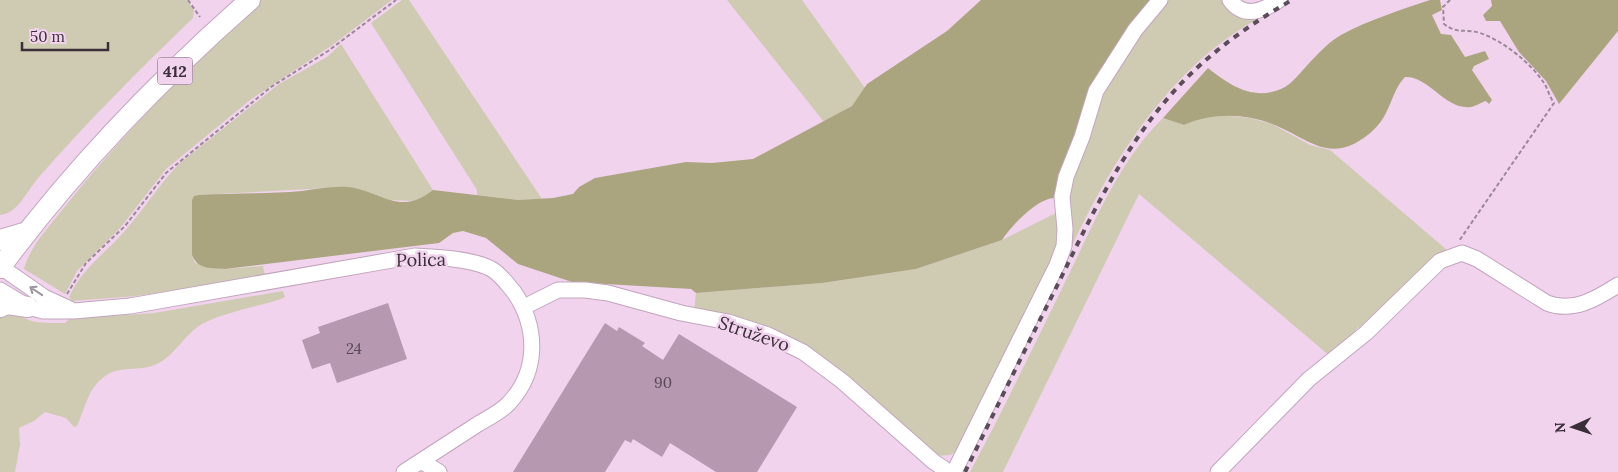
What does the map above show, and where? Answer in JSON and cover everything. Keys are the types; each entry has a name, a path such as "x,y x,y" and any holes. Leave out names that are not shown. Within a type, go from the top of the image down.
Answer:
{"main road":[{"name":"412","path":"0,267 101,143 250,0"},
{"path":"0,240 27,232"},
{"path":"0,306 7,304 28,308"}],"street":[{"path":"954,472 1058,265 1064,246 1065,229 1062,197 1066,177 1082,136 1096,91 1134,30 1160,0"},
{"path":"1230,0 1245,12 1255,12 1279,0"},
{"path":"1218,472 1309,379 1366,333 1440,260 1462,253 1477,259 1547,303 1558,307 1575,307 1594,300 1618,285"},
{"name":"Polica","path":"28,308 43,311 68,308 130,306 415,256 458,259 493,269 509,285 524,307 530,325 533,348 529,369 522,387 508,404 404,472"},
{"path":"0,267 44,296 68,308"},
{"path":"0,290 28,308"},
{"name":"Struževo","path":"524,307 558,290 585,290 608,293 681,313 728,322 768,335 803,352 842,381 934,462 948,472"},
{"path":"421,461 439,472"}],"path":[{"path":"188,0 200,17"},
{"path":"68,308 70,286 86,263 125,226 166,173 272,87 328,51 396,0"},
{"path":"1450,0 1443,6 1444,24 1454,32 1480,33 1498,40 1518,55 1544,83 1547,93 1554,103 1450,256"}],"shaded area":[{"path":"0,0 187,0 194,10 193,18 76,136 39,177 17,206 6,214 0,215"},
{"path":"261,0 392,0 331,46 250,100 166,169 121,227 77,271 65,294 24,269 40,237 109,154 183,75"},
{"path":"402,0 409,0 542,199 518,200 477,195 477,190 371,23"},
{"path":"727,0 802,0 865,88 852,106 824,122"},
{"path":"981,0 1154,0 1133,26 1055,198 1041,202 1034,207 1012,227 1002,240 916,269 822,283 696,293 691,289 572,282 518,264 486,238 463,231 453,233 439,243 225,269 201,266 192,255 192,200 194,196 199,195 289,192 330,187 348,187 400,202 421,198 433,190 518,200 553,198 573,194 579,187 595,178 686,162 712,163 753,159 852,106 867,84 947,31"},
{"path":"1166,0 1227,0 1259,18 1227,38 1198,62 1171,89 1147,118 1125,149 1106,181 1071,248 1066,196 1109,76"},
{"path":"1430,0 1440,0 1442,10 1432,15 1441,34 1451,35 1465,57 1485,51 1489,59 1474,66 1472,70 1492,100 1489,104 1486,101 1471,107 1462,107 1445,99 1422,82 1414,78 1405,77 1382,120 1369,134 1355,143 1342,148 1330,149 1308,142 1261,120 1228,116 1205,118 1184,125 1163,118 1208,68 1224,80 1251,92 1271,92 1281,89 1290,84 1325,47 1341,35 1374,20"},
{"path":"1491,0 1618,0 1618,31 1559,104 1546,81 1519,52 1500,21 1486,21 1483,15 1492,6"},
{"path":"341,44 433,190 422,199 414,201 387,200 348,187 199,195 192,200 192,255 195,263 225,269 263,266 265,276 136,296 72,301 69,297 89,267 136,218 180,163 279,84 327,57"},
{"path":"1221,115 1250,118 1272,124 1310,145 1330,150 1447,250 1424,269 1364,331 1358,327 1355,331 1358,335 1331,357 1139,194 1003,472 970,472 1110,191 1134,152 1163,118 1184,125 1202,117"},
{"path":"1058,212 1060,245 960,449 950,455 936,456 809,352 694,311 696,293 822,283 916,269 1002,240"},
{"path":"283,291 285,297 281,299 213,319 197,327 160,363 152,366 115,371 109,374 94,387 77,426 74,427 66,418 45,412 34,421 19,428 20,445 15,472 0,472 0,314 14,314 36,322 65,323 69,319 154,313"}],"building":[{"path":"388,303 407,359 337,383 330,363 312,369 302,340 320,333 318,327"},
{"path":"605,323 617,331 619,327 645,343 642,346 663,360 679,334 797,407 757,472 716,472 670,443 662,457 633,439 631,443 625,440 605,472 513,472"}],"railway":[{"path":"965,472 1097,206 1110,181 1140,134 1176,89 1202,63 1246,29 1292,0"}]}
